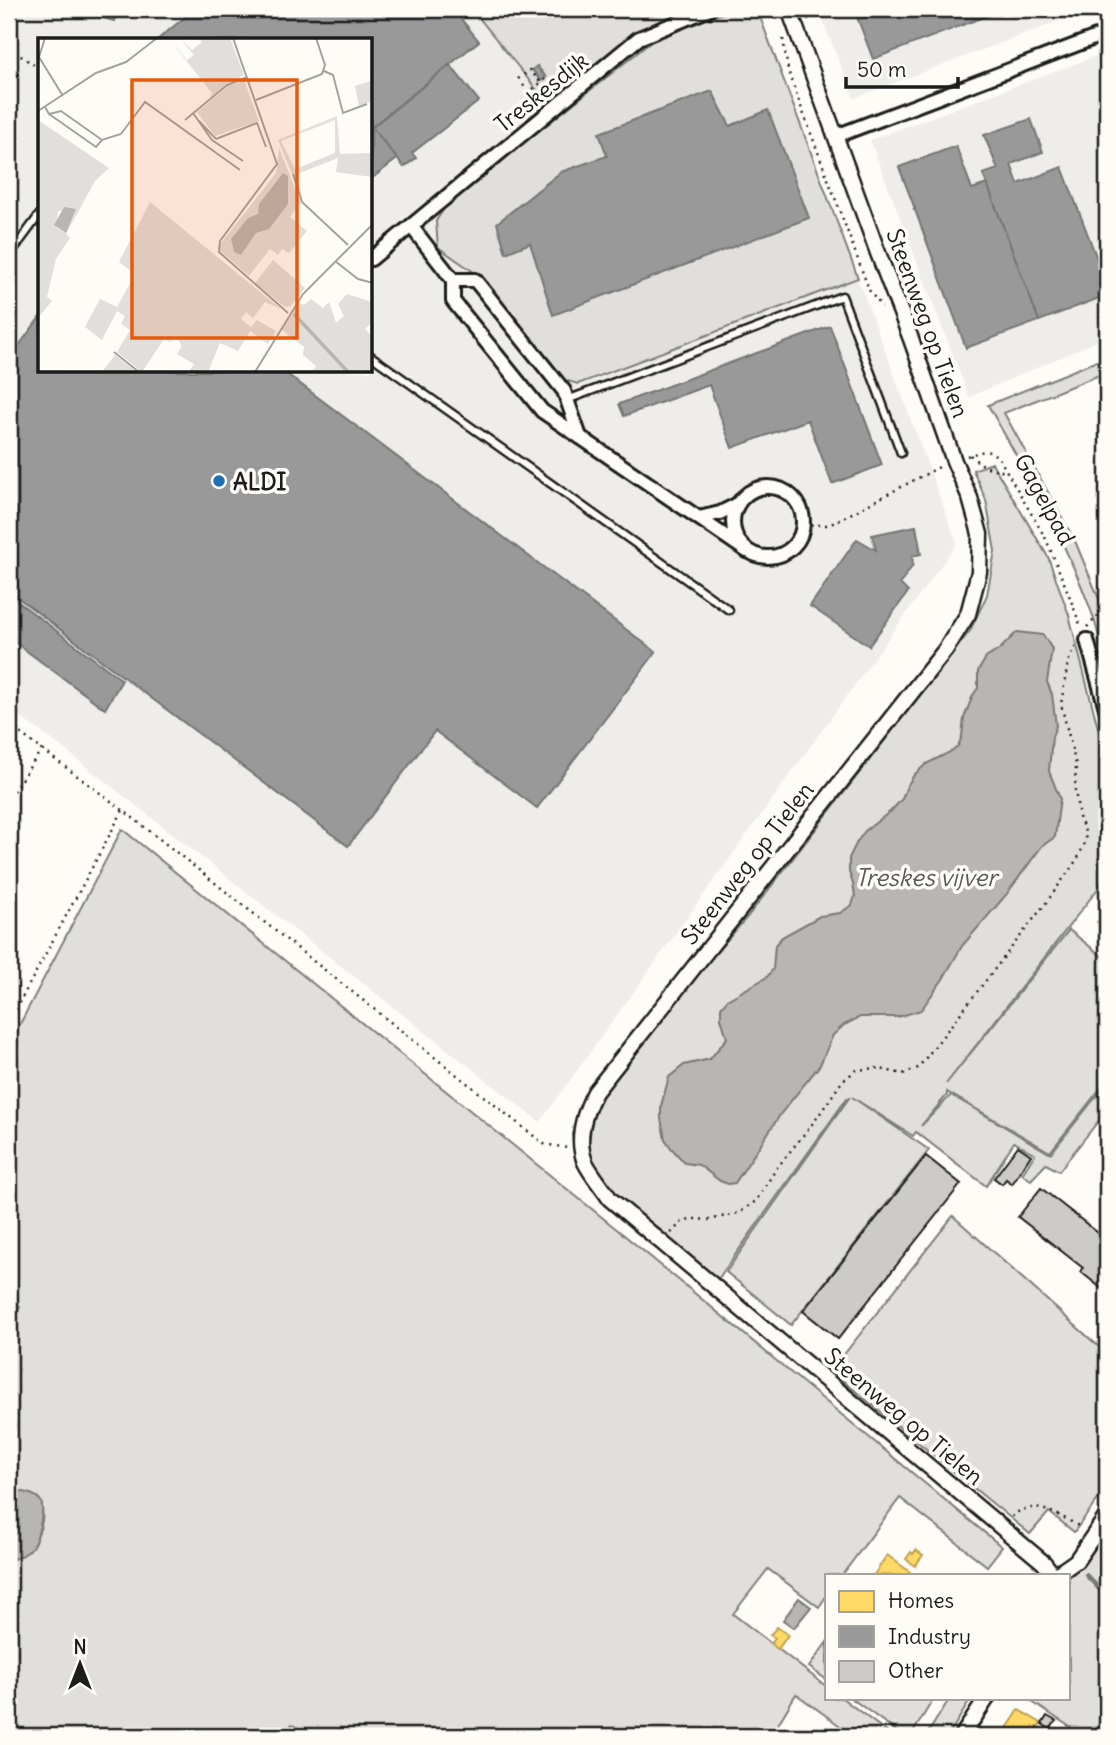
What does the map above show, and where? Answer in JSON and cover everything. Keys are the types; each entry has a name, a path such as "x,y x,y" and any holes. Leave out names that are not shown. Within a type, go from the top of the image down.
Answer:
{"street":[{"name":"Treskesdijk","path":"373,257 639,38 710,9"},
{"name":"Steenweg op Tielen","path":"789,9 954,461 970,498 980,534 979,572 968,614 946,649 595,1092 583,1120 585,1162 610,1199 1003,1528 1053,1574"},
{"path":"836,136 1107,33"},
{"path":"411,226 453,280 453,301 542,411 747,551 757,556 778,556 788,552 796,544 804,524 803,514 792,496 784,490 763,487 745,495 738,503 732,524 734,534 747,551"},
{"path":"453,280 475,280 564,391 580,437"},
{"path":"699,518 720,513 738,503"},
{"path":"1085,635 1107,712"},
{"path":"1056,1574 1076,1561 1107,1516"},
{"path":"962,1736 986,1700"}],"lane":[{"path":"9,256 38,217"},
{"path":"567,400 842,296 901,453"},
{"path":"373,357 729,610"}],"path":[{"path":"783,39 788,70 870,292 884,310"},
{"path":"9,47 38,68"},
{"path":"518,79 530,70 541,83"},
{"path":"523,85 529,92 546,79"},
{"name":"Gagelpad","path":"1009,472 991,469 969,456 993,452 1009,472 1046,539 1085,635"},
{"path":"804,524 833,523 942,465"},
{"path":"662,1242 682,1222 709,1220 739,1213 756,1201 843,1080 857,1070 876,1068 903,1074 918,1068 1079,858 1086,834 1079,817 1074,790 1076,765 1061,704 1068,662 1107,607"},
{"path":"9,724 123,810 544,1144 571,1148"},
{"path":"9,797 42,749"},
{"path":"9,1022 123,810"},
{"path":"1003,1528 1018,1511 1033,1508 1049,1510 1094,1535"}],"shaded area":[{"path":"9,9 757,9 957,543 540,1122 51,739 9,709"},
{"path":"472,9 687,9 639,32 527,119 520,111 540,94"},
{"path":"733,9 757,9 858,278 578,384 561,379 478,275 438,247 436,221 447,204 656,38"},
{"path":"818,9 1091,9 854,98"},
{"path":"1107,52 1107,337 969,397 870,140"},
{"path":"1107,357 1107,372 1004,413 1075,541 1102,606 1107,605 1107,671 1100,639 1080,582 1043,505 988,405"},
{"path":"992,463 1048,557 1069,615 1107,763 1107,877 946,1084 1069,930 1107,960 1107,1080 1050,1152 947,1092 921,1126 951,1095 1049,1153 1052,1152 1107,1083 1107,1110 1059,1171 1046,1164 1031,1180 1022,1174 1035,1154 1014,1142 986,1186 916,1132 913,1136 852,1097 929,1150 791,1325 726,1272 849,1098 716,1282 576,1164 572,1134 579,1117 602,1084 748,916 970,631 987,595 995,551 986,500 973,470"},
{"path":"122,829 624,1235 1002,1547 987,1566 900,1498 843,1574 825,1574 825,1598 819,1607 768,1569 733,1614 825,1685 825,1700 845,1700 892,1736 854,1736 796,1694 771,1736 313,1736 292,1724 284,1736 9,1736 9,1560 23,1553 34,1541 41,1525 42,1509 38,1498 9,1490 9,1328 20,1307 9,1299 9,1045"},
{"path":"953,1216 1107,1354 1107,1487 1074,1532 1049,1512 1030,1534 831,1371"},
{"path":"1107,1529 1107,1736 1084,1736 1029,1700 1070,1700 1070,1576 1085,1563"},
{"path":"825,1645 825,1679 809,1667"},
{"path":"854,1700 933,1700 911,1736 903,1736"},
{"path":"949,1700 970,1700 948,1736 926,1736"}],"water":[{"name":"Treskes vijver","path":"1017,632 1043,635 1052,649 1047,682 1052,694 1056,726 1052,737 1049,771 1060,799 1055,837 1042,846 1006,895 962,946 921,1010 898,1017 860,1017 844,1025 833,1035 820,1065 782,1112 735,1183 720,1181 699,1165 685,1163 665,1139 661,1119 661,1106 669,1077 684,1065 710,1059 727,1038 721,1007 727,1000 767,977 773,969 775,945 782,937 820,916 840,913 852,905 855,896 849,872 849,858 857,842 865,831 902,799 914,775 926,764 958,746 964,718 978,688 978,671 986,658 1000,649"},
{"path":"9,1490 25,1492 40,1500 42,1516 32,1547 22,1556 9,1560"},
{"path":"799,1598 811,1607 794,1628 783,1620"}],"building: Homes":[{"path":"1107,912 1107,929 1106,930 1097,922"},
{"path":"916,1550 923,1555 915,1566 906,1559"},
{"path":"887,1555 910,1572 909,1574 875,1574"},
{"path":"777,1627 788,1635 778,1649 771,1644 775,1638 770,1635"},
{"path":"1019,1710 1041,1723 1034,1733 1031,1731 1027,1736 1002,1736"}],"building: Industry":[{"path":"73,9 121,9 114,21"},
{"path":"195,9 453,9 479,41 373,126 373,38 159,38"},
{"path":"854,9 981,9 984,17 873,59"},
{"path":"981,9 1009,9 984,17"},
{"path":"450,65 479,101 412,153 416,158 404,167 373,126"},
{"path":"537,66 546,77 541,81 532,70"},
{"path":"712,91 730,126 768,110 809,218 553,315 530,243 506,253 497,223 561,172 607,156 599,133"},
{"path":"1031,119 1043,152 1011,164 1018,184 1062,167 1107,285 1107,295 1039,321 983,174 998,169 984,135"},
{"path":"373,128 397,159 373,177"},
{"path":"956,146 972,189 987,184 1039,321 966,348 899,167"},
{"name":"ALDI","path":"38,320 38,373 286,373 656,652 537,808 435,731 348,846 9,591 9,359"},
{"path":"830,326 882,465 832,484 808,420 732,448 709,385 624,416 619,404"},
{"path":"916,526 921,554 912,556 913,565 900,584 908,592 869,646 810,606 857,539 876,550 872,535"},
{"path":"9,595 122,680 105,709 9,638"}],"building: Other":[{"path":"1018,1146 1031,1155 1012,1184 1006,1179 1002,1184 994,1178"},
{"path":"926,1156 961,1184 838,1339 803,1311"},
{"path":"1041,1188 1107,1240 1107,1293 1081,1272 1083,1268 1018,1217"},
{"path":"1047,1716 1056,1721 1050,1729 1042,1724"}],"waterway":[{"path":"1086,1575 1107,1597"}],"place":[{"name":"ALDI","path":"219,481"}]}
